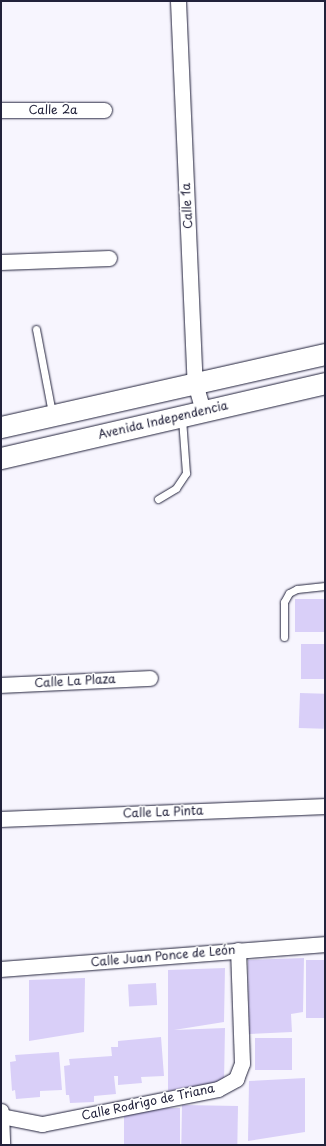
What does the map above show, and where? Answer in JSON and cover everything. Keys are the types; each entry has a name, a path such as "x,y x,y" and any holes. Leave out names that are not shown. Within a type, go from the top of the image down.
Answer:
{"main road":[{"path":"1,427 325,354"},
{"name":"Avenida Independencia","path":"1,458 181,415 325,383"}],"street":[{"name":"Calle 1a","path":"178,1 195,383 203,410"},
{"name":"Calle 2a","path":"1,110 104,110"},
{"path":"1,262 110,258"},
{"name":"Calle La Plaza","path":"1,685 150,678"},
{"name":"Calle La Pinta","path":"1,818 325,806"},
{"name":"Calle Juan Ponce de León","path":"1,969 325,944"},
{"name":"Calle Rodrigo de Triana","path":"1,1116 42,1124 218,1089 236,1079 242,1063 238,950"},
{"path":"1,1111 2,1145"}],"lane":[{"path":"36,329 52,415"},
{"path":"158,499 176,488 186,473 181,415"},
{"path":"284,637 284,602 289,593 297,589 325,586"}],"building":[{"path":"295,599 325,599 325,632 295,632"},
{"path":"301,644 325,644 325,679 301,679"},
{"path":"300,693 325,694 324,729 299,728"},
{"path":"304,958 303,1012 291,1014 292,1032 249,1034 248,960"},
{"path":"306,960 325,960 325,1018 306,1018"},
{"path":"225,968 224,1022 174,1030 225,1028 224,1082 168,1091 168,970"},
{"path":"85,978 84,1032 29,1041 29,980"},
{"path":"156,983 157,1005 129,1006 128,984"},
{"path":"161,1037 164,1076 141,1077 142,1083 118,1085 118,1076 114,1076 116,1094 94,1096 94,1102 70,1103 69,1095 66,1095 64,1066 70,1065 69,1059 112,1056 111,1047 118,1047 118,1041"},
{"path":"255,1038 292,1038 292,1070 255,1070"},
{"path":"59,1052 62,1090 40,1091 40,1097 16,1099 15,1090 12,1091 10,1062 16,1061 15,1055"},
{"path":"305,1078 305,1132 248,1141 249,1081"},
{"path":"182,1105 238,1106 237,1145 181,1144"},
{"path":"124,1108 180,1108 180,1145 124,1145"}]}
